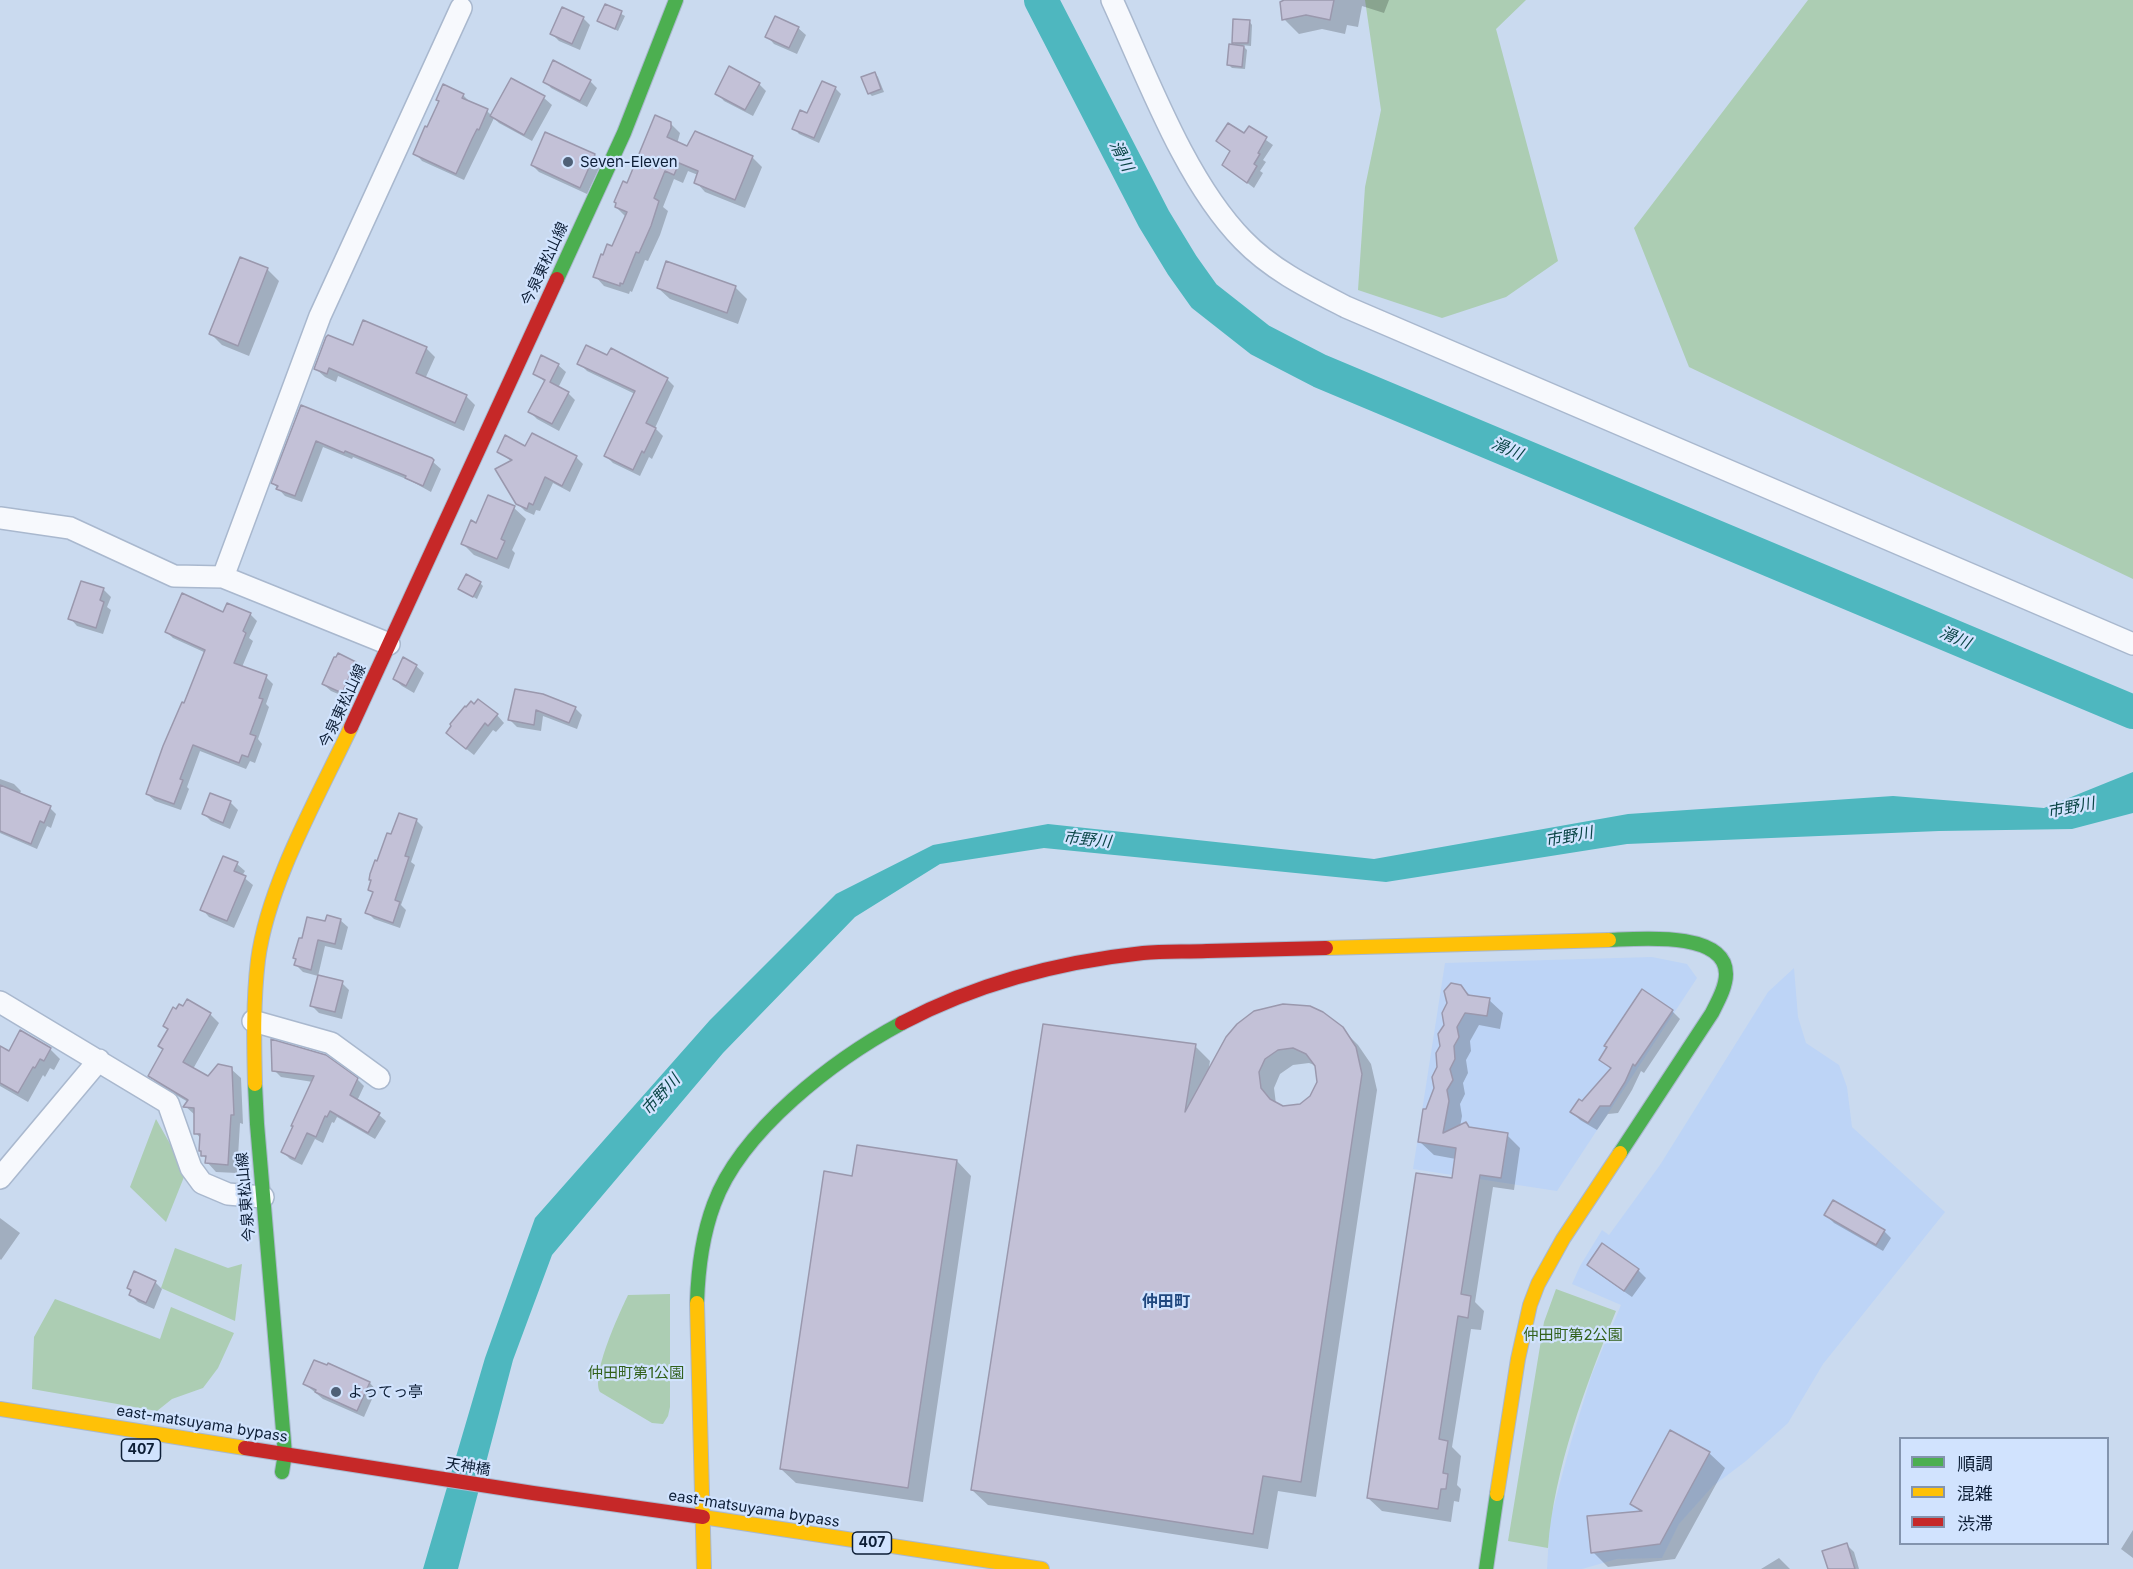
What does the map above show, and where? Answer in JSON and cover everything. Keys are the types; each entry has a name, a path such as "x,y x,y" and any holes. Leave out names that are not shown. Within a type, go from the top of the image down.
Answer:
{"main road":[{"name":"今泉東松山線","path":"282,1472 285,1454 257,1124 253,1021 258,959 266,923 284,869 624,133 676,0"},
{"path":"704,1569 709,1538 703,1517 698,1276 704,1237 716,1201 735,1166 758,1134 787,1105 841,1063 898,1026 927,1010 1024,975 1082,961 1145,953 1648,939 1677,940 1706,946 1723,960 1726,968 1722,990 1712,1013 1563,1239 1538,1284 1530,1305 1518,1359 1486,1569"},
{"name":"east-matsuyama bypass","path":"0,1409 399,1472"},
{"name":"天神橋","path":"399,1472 533,1493"},
{"name":"east-matsuyama bypass","path":"533,1493 1041,1569"},
{"path":"686,1535 709,1538"}],"street":[{"path":"1112,0 1174,135 1204,191 1243,240 1290,278 1346,307 2133,644"},
{"path":"223,577 320,316 461,8"},
{"path":"0,518 70,528 174,576 223,577 389,645"},
{"path":"0,1002 168,1103 191,1168 202,1183 228,1194 263,1197"},
{"path":"253,1021 331,1043 379,1078"},
{"path":"0,1178 99,1060"}],"shaded area":[{"path":"1652,957 1687,964 1697,978 1557,1191 1413,1169 1445,963"},
{"path":"1794,968 1798,1017 1806,1043 1839,1065 1847,1087 1852,1127 1945,1212 1823,1364 1788,1423 1746,1461 1713,1486 1679,1524 1662,1558 1617,1559 1582,1569 1547,1569 1550,1520 1571,1442 1592,1374 1621,1305 1572,1284 1602,1230 1609,1235 1660,1165 1768,992"}],"green space":[{"path":"1365,0 1526,0 1496,29 1558,261 1506,297 1442,318 1358,290 1365,187 1381,110"},
{"path":"1808,0 2133,0 2133,579 1689,367 1634,228"},
{"path":"156,1119 186,1172 166,1222 130,1187"},
{"path":"175,1248 228,1268 242,1264 235,1321 161,1288"},
{"name":"仲田町第2公園","path":"1556,1289 1616,1311 1583,1397 1564,1457 1551,1518 1548,1548 1508,1541 1544,1322"},
{"name":"仲田町第1公園","path":"670,1294 670,1407 663,1424 652,1423 600,1392 599,1372 607,1344 628,1295"},
{"path":"55,1299 160,1339 171,1307 234,1333 218,1368 203,1388 172,1399 157,1411 32,1389 34,1337"}],"water":[{"name":"市野川","path":"2133,772 2133,813 2072,829 1939,831 1627,844 1386,882 1044,848 940,864 855,917 723,1053 552,1255 513,1360 458,1569 423,1569 485,1358 535,1218 710,1020 836,894 933,845 1048,824 1374,859 1628,814 1893,796 2044,808"}],"building":[{"path":"1284,0 1334,0 1330,20 1306,15 1282,20 1280,2"},
{"path":"605,4 622,11 615,29 597,21"},
{"path":"562,7 584,17 572,44 550,34"},
{"path":"775,16 799,27 789,48 765,37"},
{"path":"1233,19 1250,20 1248,43 1232,43"},
{"path":"1229,44 1244,46 1242,67 1227,65"},
{"path":"553,60 591,80 580,101 543,82"},
{"path":"729,66 760,83 745,110 715,94"},
{"path":"875,72 881,89 868,94 861,77"},
{"path":"511,78 545,96 524,135 490,116"},
{"path":"822,81 836,87 814,138 792,129 800,110 807,113"},
{"path":"443,84 464,94 462,98 488,109 456,174 413,154 439,101 436,100"},
{"path":"655,115 671,122 667,137 687,146 695,131 753,156 735,200 694,183 698,171 679,163 674,175 665,171 654,198 659,201 651,226 620,286 593,277 601,254 603,255 607,244 612,246 627,212 615,207 614,202 623,181 627,183"},
{"path":"1228,123 1244,133 1249,126 1267,137 1254,164 1257,166 1247,183 1222,165 1230,151 1216,141"},
{"name":"Seven-Eleven","path":"545,132 595,154 580,188 531,165"},
{"path":"240,257 268,268 238,346 209,334"},
{"path":"666,261 736,286 727,313 657,288"},
{"path":"363,320 427,347 416,373 467,395 455,423 329,368 327,374 314,369 328,335 353,345"},
{"path":"586,345 607,355 611,348 668,378 646,423 656,428 633,470 604,456 635,391 577,364"},
{"path":"541,355 559,364 550,382 569,392 552,424 528,412 545,380 533,374"},
{"path":"301,405 432,458 434,460 423,486 405,478 406,476 316,441 295,496 276,489 278,486 271,483"},
{"path":"532,433 577,456 562,486 545,477 533,505 529,503 527,509 516,504 495,469 512,460 497,452 505,435 525,446"},
{"path":"488,495 515,506 501,539 505,541 497,559 461,544 471,520 476,523"},
{"path":"466,574 481,582 473,597 458,589"},
{"path":"81,581 104,588 100,600 104,602 96,628 68,619"},
{"path":"182,593 223,612 227,603 251,613 234,663 267,675 259,698 263,699 250,734 256,736 248,757 242,755 239,763 193,745 180,779 183,780 174,804 146,794 163,746 182,702 184,703 205,650 165,632"},
{"path":"338,653 356,662 342,693 322,684"},
{"path":"403,657 417,665 406,686 393,679"},
{"path":"515,689 543,694 576,707 569,723 536,710 534,725 508,720"},
{"path":"478,699 498,714 488,726 485,723 466,749 446,733 450,724 465,706 471,701 474,704"},
{"path":"0,785 51,806 44,823 40,821 31,844 0,831"},
{"path":"210,793 231,801 223,823 202,814"},
{"path":"399,813 417,819 405,856 409,857 395,900 400,902 393,923 365,913 373,892 368,890 370,874 387,833 391,834"},
{"path":"223,856 238,862 234,871 246,876 227,921 200,910"},
{"path":"327,915 341,919 335,944 318,940 311,970 294,965 296,959 293,958 299,938 302,938 307,917 325,921"},
{"path":"318,975 343,981 335,1012 310,1006"},
{"path":"1451,983 1461,985 1468,995 1490,998 1487,1016 1465,1013 1457,1027 1459,1037 1454,1046 1455,1059 1450,1069 1453,1080 1447,1090 1449,1101 1443,1133 1466,1122 1469,1127 1508,1133 1501,1178 1480,1175 1461,1294 1471,1296 1468,1318 1458,1316 1439,1439 1448,1441 1443,1473 1448,1474 1446,1489 1441,1489 1438,1509 1367,1498 1416,1173 1452,1178 1456,1148 1418,1142 1423,1109 1426,1109 1434,1088 1432,1077 1437,1067 1436,1053 1440,1046 1438,1034 1444,1025 1442,1013 1447,1003 1444,991"},
{"path":"1642,989 1673,1010 1635,1066 1633,1064 1610,1106 1600,1106 1588,1123 1570,1112 1579,1099 1582,1101 1611,1068 1599,1060 1607,1047 1604,1046"},
{"path":"187,999 211,1013 183,1062 208,1076 218,1064 232,1067 234,1115 231,1115 228,1165 205,1163 206,1156 201,1156 201,1151 199,1151 200,1134 194,1134 194,1108 183,1107 188,1100 148,1076 163,1049 158,1046 168,1029 163,1026 173,1007 176,1009 179,1004 183,1006"},
{"path":"1283,1004 1310,1006 1323,1012 1343,1027 1356,1047 1362,1074 1301,1482 1263,1476 1253,1534 971,1490 1043,1024 1196,1044 1185,1112 1226,1037 1237,1024 1254,1011","holes":["1293,1048 1306,1054 1315,1066 1317,1082 1310,1096 1300,1104 1283,1106 1270,1099 1261,1088 1259,1072 1265,1059 1278,1050"]},
{"path":"20,1030 51,1048 44,1061 40,1059 35,1068 33,1067 18,1093 0,1083 0,1046 9,1051"},
{"path":"271,1039 326,1055 358,1078 350,1095 380,1113 368,1133 330,1111 327,1117 325,1116 316,1137 307,1133 295,1159 281,1152 314,1076 272,1071"},
{"path":"857,1145 957,1160 908,1488 780,1469 824,1171 852,1176"},
{"path":"1833,1200 1885,1230 1876,1245 1824,1215"},
{"path":"1602,1243 1639,1269 1624,1291 1587,1265"},
{"path":"134,1271 156,1281 146,1303 129,1295 131,1290 127,1288"},
{"path":"314,1360 327,1365 328,1363 370,1382 357,1411 303,1384"},
{"path":"1670,1430 1710,1452 1660,1544 1591,1553 1587,1516 1642,1511 1630,1504"},
{"path":"1847,1543 1855,1569 1828,1569 1822,1551"}],"waterway":[{"name":"滑川","path":"1041,0 1154,219 1182,265 1204,296 1260,340 1320,371 2133,712"}],"traffic: fast":[{"path":"557,279 624,133 676,0"},
{"path":"1609,940 1658,939 1696,944 1712,950 1722,960 1726,974 1723,989 1712,1013 1620,1153"},
{"path":"697,1303 698,1278 706,1228 727,1176 745,1150 793,1099 820,1077 848,1056 902,1023"},
{"path":"255,1084 285,1454 282,1472"},
{"path":"1486,1569 1497,1494"}],"traffic: slow":[{"path":"255,1084 255,991 258,960 272,901 296,841 351,727"},
{"path":"1326,948 1609,940"},
{"path":"1497,1494 1518,1359 1530,1305 1538,1284 1563,1239 1620,1153"},
{"path":"697,1303 704,1569"},
{"path":"0,1409 245,1448"},
{"path":"703,1517 1042,1569"}],"traffic: jam":[{"path":"351,727 557,279"},
{"path":"902,1023 960,996 989,986 1019,976 1080,962 1151,952 1326,948"},
{"path":"245,1448 703,1517"}],"place":[{"name":"Seven-Eleven","path":"568,162"},
{"name":"よってっ亭","path":"336,1392"}],"district":[{"name":"仲田町","path":"1166,1302"}]}
